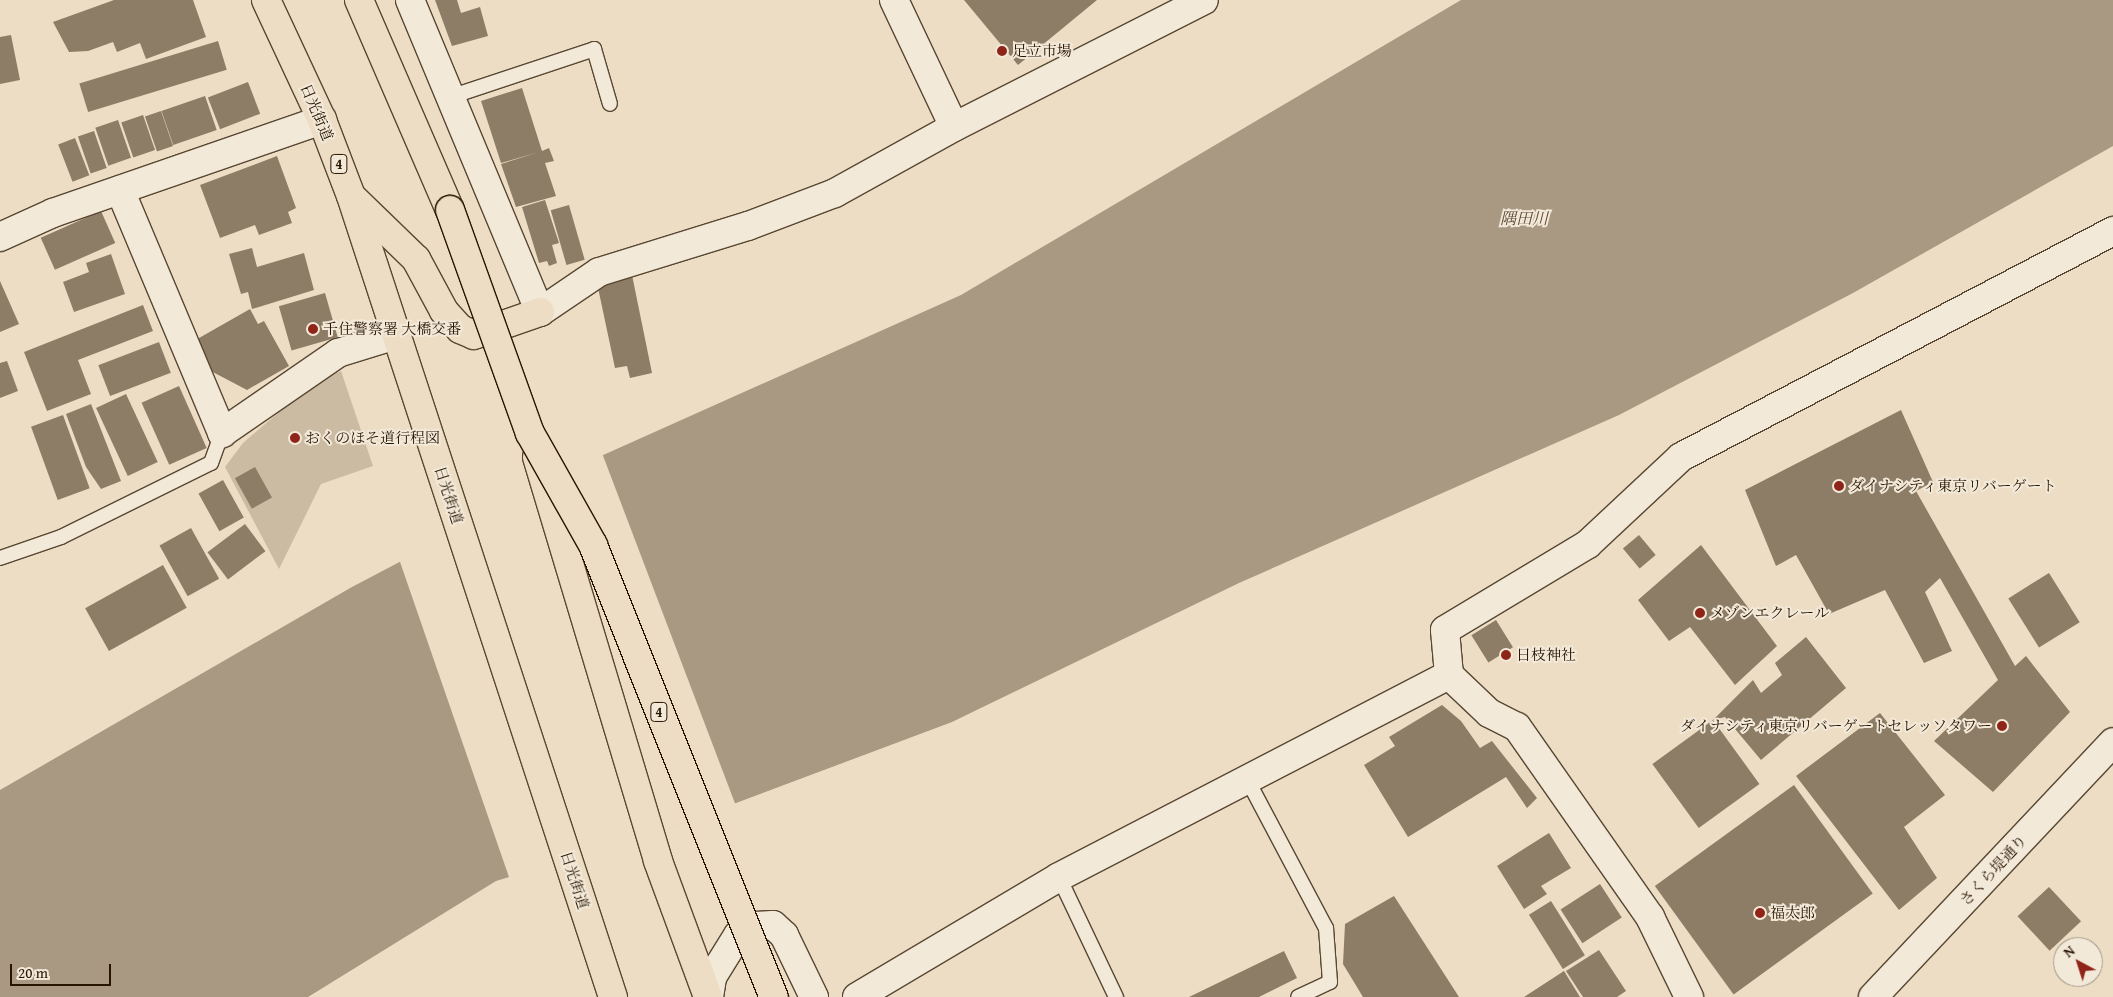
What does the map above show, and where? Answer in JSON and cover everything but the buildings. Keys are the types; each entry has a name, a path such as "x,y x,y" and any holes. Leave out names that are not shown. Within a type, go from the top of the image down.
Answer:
{"highway":[{"name":"日光街道","path":"266,0 322,120 351,196 613,997"},
{"name":"4","path":"358,0 450,210 530,433 658,861 708,997"},
{"path":"351,196 416,259 444,311 460,329 474,335 540,312"},
{"name":"4","path":"530,433 593,545 774,997"}],"street":[{"path":"410,0 540,312 599,272 748,226 835,193 954,127 1204,0"},
{"path":"894,0 954,127"},
{"path":"0,237 120,190 322,120"},
{"path":"120,190 222,433 338,353 396,335"},
{"path":"1689,997 1650,917 1517,727 1489,714 1449,675 1445,630 1588,544 1681,457 2113,231"},
{"path":"857,997 1059,877 1449,675"},
{"name":"さくら堤通り","path":"1873,997 2113,742"},
{"path":"708,997 712,977 738,935 755,926 773,925 784,935 814,997"}],"lane":[{"path":"450,97 594,49 610,104"},
{"path":"0,558 62,537 211,463 222,433"},
{"path":"1247,779 1326,928 1330,982 1298,997"},
{"path":"1059,877 1116,997"}],"shaded area":[{"path":"341,371 373,466 321,484 279,569 225,467 243,443 313,383"}],"water":[{"name":"隅田川","path":"1461,0 2113,0 2113,146 1853,293 1619,415 1239,583 952,722 680,824 496,881 308,997 0,997 0,790 352,587 601,456 961,295"}],"pier":[{"path":"602,453 736,806 510,880 399,559"}],"place":[{"name":"足立市場","path":"1002,51"},
{"name":"千住警察署 大橋交番","path":"313,329"},
{"name":"おくのほそ道行程図","path":"295,438"},
{"name":"ダイナシティ東京リバーゲート","path":"1839,486"},
{"name":"メゾンエクレール","path":"1700,613"},
{"name":"日枝神社","path":"1506,655"},
{"name":"ダイナシティ東京リバーゲートセレッソタワー","path":"2002,726"},
{"name":"福太郎","path":"1760,913"}]}
